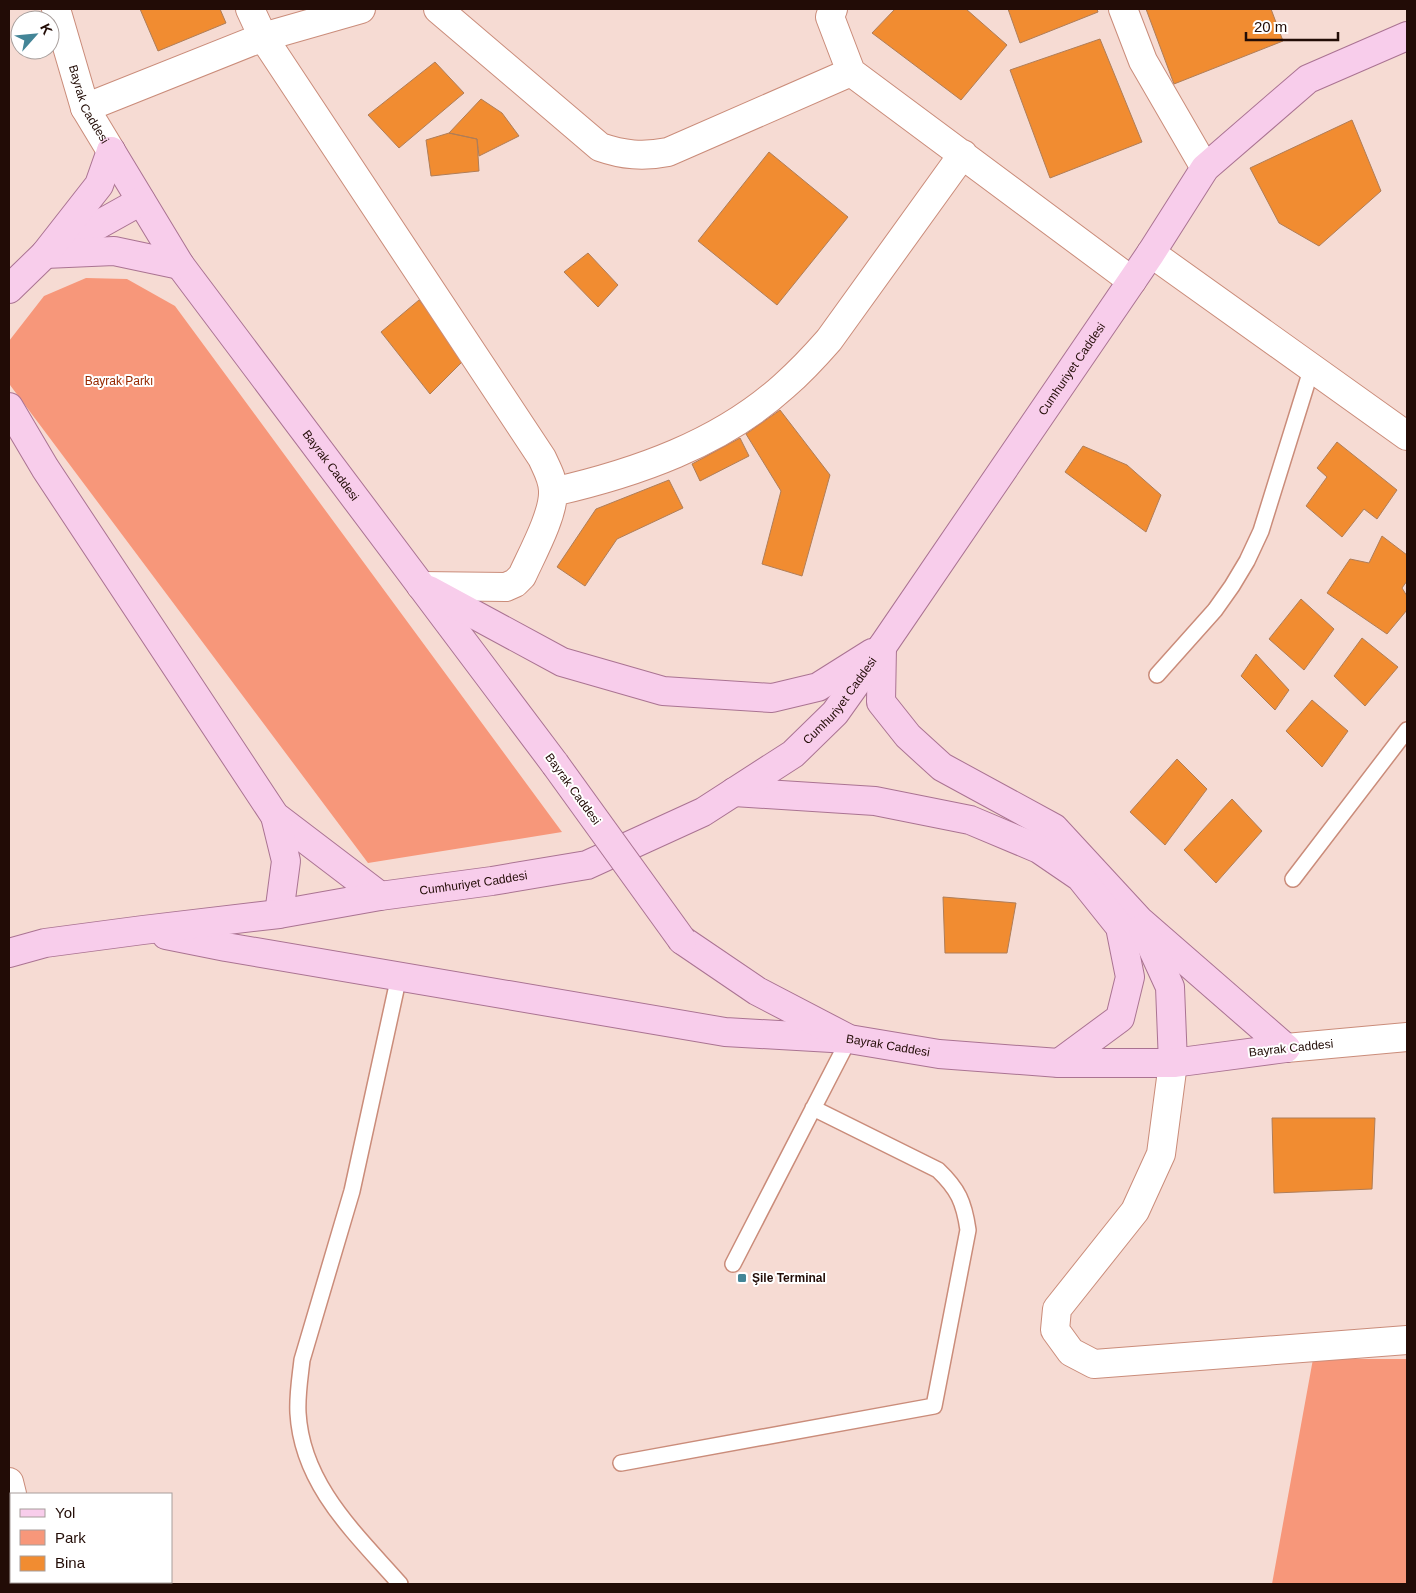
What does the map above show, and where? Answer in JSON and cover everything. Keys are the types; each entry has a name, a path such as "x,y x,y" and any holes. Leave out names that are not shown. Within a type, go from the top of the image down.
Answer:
{"main road":[{"name":"Cumhuriyet Caddesi","path":"9,953 45,943 279,914 380,896 492,881 587,865 703,812 793,754 835,713 882,647 1151,253 1205,168 1308,79 1407,36"},
{"name":"Bayrak Caddesi","path":"111,151 180,265 555,764 682,940 757,991 849,1039 939,1054 1059,1063 1172,1063 1286,1048"},
{"path":"9,289 45,254 99,186 111,151"},
{"path":"45,254 141,201"},
{"path":"45,254 114,251 180,265"},
{"path":"10,415 275,816 380,896"},
{"path":"422,586 562,662 663,691 772,698 818,687 882,647"},
{"path":"882,647 881,702 908,736 942,766 1054,828 1139,920 1286,1048"},
{"path":"734,792 875,801 970,820 1039,849 1080,877 1120,927 1130,977 1120,1018 1059,1063"},
{"path":"275,816 286,861 279,914"},
{"path":"1139,920 1170,987 1172,1063"},
{"path":"143,930 226,947 725,1032 849,1039"}],"street":[{"name":"Bayrak Caddesi","path":"56,9 86,108 111,151"},
{"path":"250,9 263,37 542,458 551,478 553,492 551,509 522,576 515,583 506,587 490,588 422,586"},
{"path":"86,108 263,37 361,9"},
{"path":"438,9 600,147 636,156 668,152 851,72"},
{"path":"833,9 830,17 851,72 1132,281"},
{"path":"1123,9 1144,61 1205,168"},
{"path":"553,492 635,470 672,455 733,424 783,387 829,340 963,154"},
{"path":"1151,253 1407,436"},
{"name":"Bayrak Caddesi","path":"1286,1048 1407,1037"},
{"path":"1172,1063 1161,1154 1135,1211 1057,1309 1055,1330 1071,1352 1094,1364 1407,1340"}],"lane":[{"path":"1157,675 1215,610 1247,560 1261,531 1312,367"},
{"path":"1293,879 1407,730"},
{"path":"399,976 352,1191 302,1360 298,1387 298,1406 303,1442 311,1468 324,1493 340,1516 400,1584"},
{"path":"733,1264 849,1039"},
{"path":"621,1463 934,1406 968,1230 966,1212 959,1195 950,1181 938,1170 813,1108"}],"green space":[{"name":"Bayrak Parkı","path":"86,278 127,279 175,306 562,832 368,863 10,385 9,341 44,296"},
{"path":"1313,1359 1407,1359 1407,1584 1272,1584"}],"building":[{"path":"140,9 220,9 226,23 158,51"},
{"path":"895,9 966,9 1007,45 961,100 872,33"},
{"path":"1008,9 1097,9 1098,12 1020,43"},
{"path":"1146,9 1271,9 1283,41 1174,84"},
{"path":"1100,39 1142,142 1050,178 1010,70"},
{"path":"435,62 464,93 399,148 368,115"},
{"path":"481,99 502,113 519,136 479,156 477,139 449,133"},
{"path":"1352,120 1381,191 1319,246 1279,223 1250,168"},
{"path":"449,133 477,139 479,171 431,176 426,140"},
{"path":"769,152 848,217 777,305 698,241"},
{"path":"588,253 618,285 598,307 564,272"},
{"path":"419,300 467,357 430,394 381,332"},
{"path":"780,410 830,475 802,576 762,564 781,491 746,434"},
{"path":"740,438 749,456 700,481 692,464"},
{"path":"1337,442 1397,490 1377,519 1364,509 1342,537 1306,506 1327,477 1317,468"},
{"path":"1083,446 1127,465 1161,495 1146,532 1065,472"},
{"path":"669,480 683,508 617,539 585,586 557,567 596,509"},
{"path":"1382,536 1407,555 1407,581 1402,588 1407,596 1407,610 1387,634 1327,593 1350,559 1369,563"},
{"path":"1301,599 1334,629 1304,670 1269,639"},
{"path":"1362,638 1398,667 1365,706 1334,676"},
{"path":"1256,654 1289,690 1275,710 1241,676"},
{"path":"1312,700 1348,731 1322,767 1286,731"},
{"path":"1177,759 1207,789 1165,845 1130,812"},
{"path":"1232,799 1262,831 1216,883 1184,850"},
{"path":"943,897 1016,903 1007,953 945,953"},
{"path":"1272,1118 1375,1118 1372,1189 1274,1193"}],"place":[{"name":"Şile Terminal","path":"742,1278"}]}
